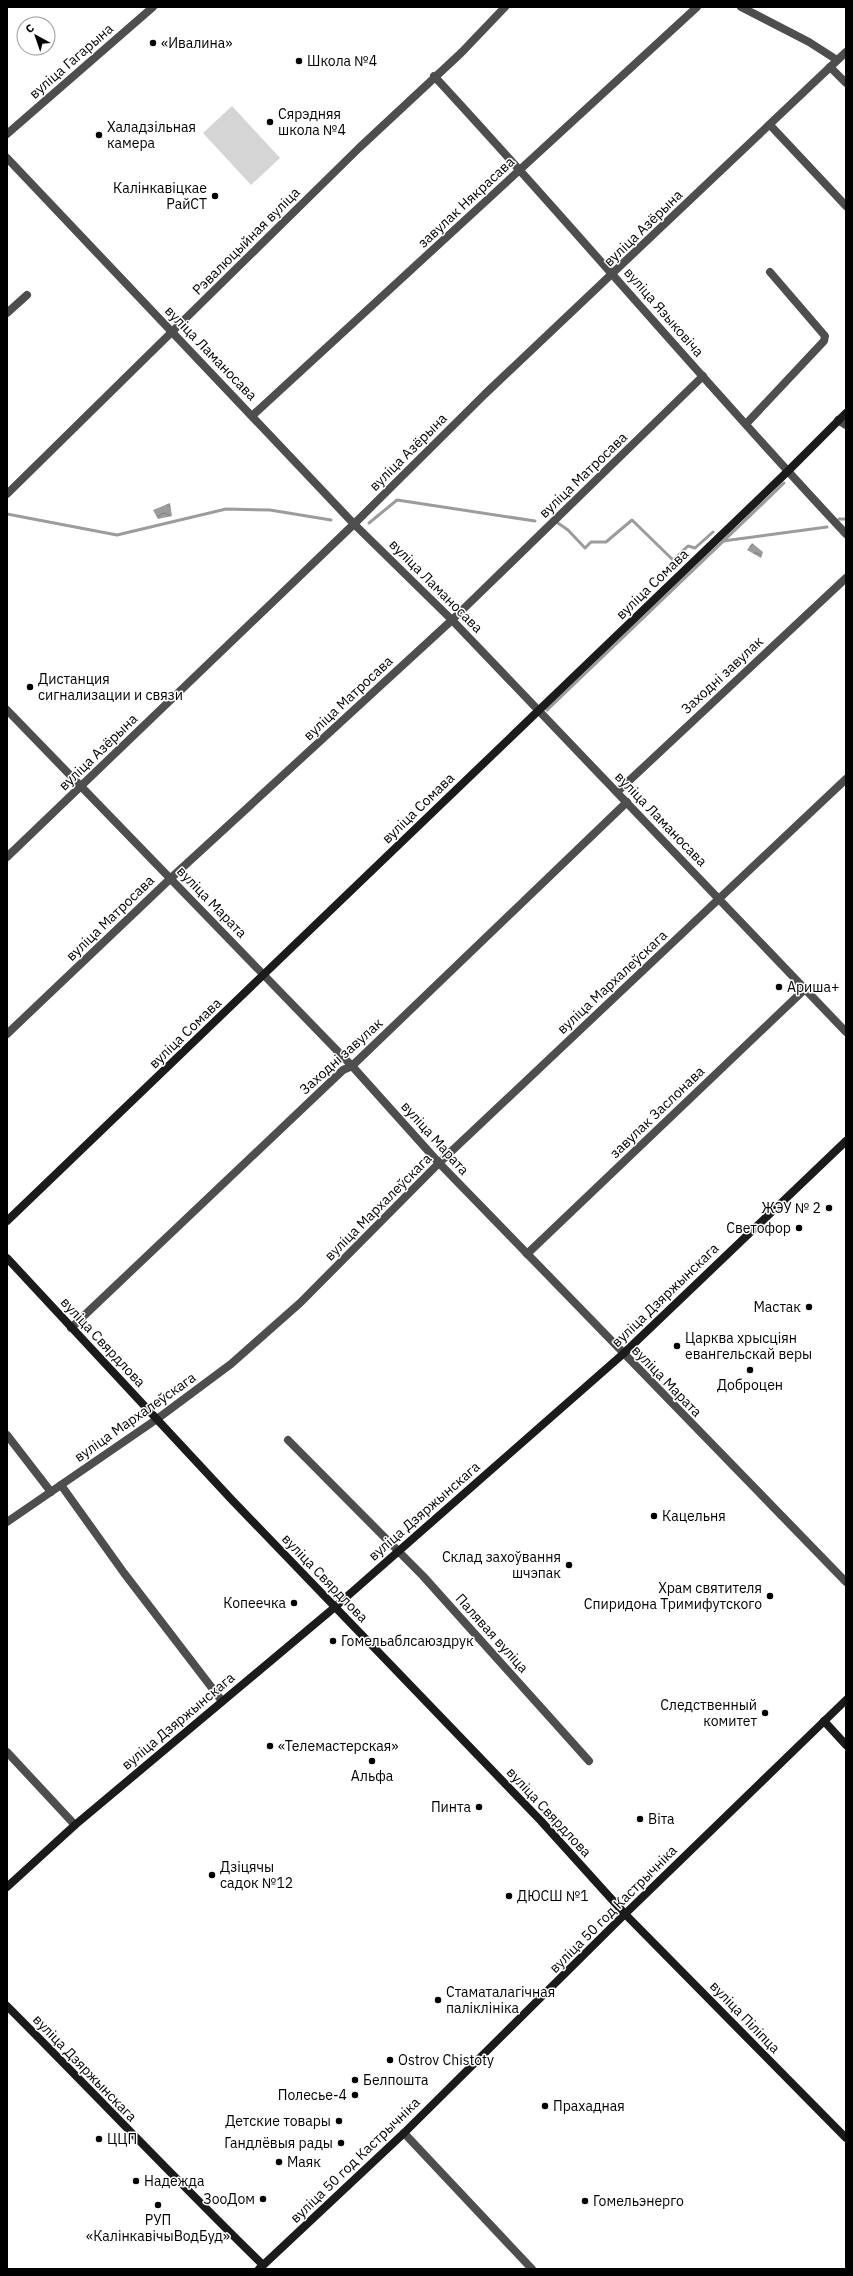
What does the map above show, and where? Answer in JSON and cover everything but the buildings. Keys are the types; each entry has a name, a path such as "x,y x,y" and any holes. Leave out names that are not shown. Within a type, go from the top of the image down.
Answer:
{"street":[{"name":"вуліца Гагарына","path":"7,134 153,7"},
{"name":"Рэвалюцыйная вуліца","path":"7,494 434,76 461,53 505,7"},
{"name":"завулак Някрасава","path":"253,415 697,7"},
{"path":"740,7 809,42 837,60"},
{"name":"вуліца Азёрына","path":"7,857 354,524 485,394 614,274 846,52"},
{"path":"830,67 846,84"},
{"name":"вуліца Языковіча","path":"434,76 521,170 788,472 846,534"},
{"path":"770,125 846,206"},
{"name":"вуліца Ламаносава","path":"7,158 172,333 253,415 354,524 452,620 846,1032"},
{"path":"746,424 824,341 825,336 770,272"},
{"path":"7,313 27,295"},
{"name":"вуліца Матросава","path":"7,1034 171,878 452,620 703,376"},
{"name":"вуліца Сомава","path":"7,1221 788,472 846,413"},
{"path":"838,420 846,426"},
{"name":"Заходні завулак","path":"617,792 846,578"},
{"name":"вуліца Марата","path":"7,710 352,1066 439,1163 846,1582"},
{"name":"вуліца Мархалеўскага","path":"7,1522 157,1419 232,1364 300,1303 439,1163 846,780"},
{"name":"Заходні завулак","path":"71,1328 343,1070 352,1066 627,802"},
{"name":"завулак Заслонава","path":"527,1254 805,989"},
{"name":"вуліца Дзяржынскага","path":"7,1887 75,1826 335,1607 623,1354 846,1141"},
{"name":"вуліца Свярдлова","path":"7,1258 71,1328 335,1607 541,1821 625,1914"},
{"path":"7,1435 51,1492"},
{"name":"Палявая вуліца","path":"288,1440 399,1551 589,1761"},
{"path":"61,1485 124,1573 222,1701"},
{"name":"вуліца 50 год Кастрычніка","path":"261,2267 404,2133 625,1914 846,1700"},
{"path":"824,1721 846,1745"},
{"path":"7,1752 75,1826"},
{"name":"вуліца Піліпца","path":"625,1914 846,2138"},
{"name":"вуліца Дзяржынскага","path":"7,2006 261,2267"},
{"path":"404,2133 532,2269"}],"shaded area":[{"path":"232,106 280,158 251,185 203,133"}],"water":[{"path":"170,503 172,516 158,519 153,510"},
{"path":"752,543 763,552 761,558 747,550"}],"waterway":[{"path":"547,710 784,483"},
{"path":"369,523 397,500 535,521"},
{"path":"7,514 117,535 226,509 270,510 331,520"},
{"path":"839,519 846,519"},
{"path":"555,521 568,530 585,548 591,542 606,542 632,520 673,560 688,546 695,548 713,532"},
{"path":"723,541 827,527"}],"place":[{"name":"«Ивалина»","path":"153,43"},
{"name":"Школа №4","path":"299,61"},
{"name":"Сярэдняя школа №4","path":"270,122"},
{"name":"Халадзільная камера","path":"99,135"},
{"name":"Калінкавіцкае РайСТ","path":"215,196"},
{"name":"Дистанция сигнализации и связи","path":"30,687"},
{"name":"Ариша+","path":"779,987"},
{"name":"ЖЭУ № 2","path":"829,1208"},
{"name":"Светофор","path":"799,1228"},
{"name":"Мастак","path":"809,1307"},
{"name":"Царква хрысціян евангельскай веры","path":"677,1346"},
{"name":"Доброцен","path":"750,1370"},
{"name":"Кацельня","path":"654,1516"},
{"name":"Склад захоўвання шчэпак","path":"569,1565"},
{"name":"Храм святителя Спиридона Тримифутского","path":"770,1596"},
{"name":"Копеечка","path":"294,1603"},
{"name":"Гомельаблсаюздрук","path":"333,1641"},
{"name":"Следственный комитет","path":"765,1713"},
{"name":"«Телемастерская»","path":"270,1746"},
{"name":"Альфа","path":"372,1761"},
{"name":"Пинта","path":"479,1807"},
{"name":"Віта","path":"640,1819"},
{"name":"Дзіцячы садок №12","path":"212,1875"},
{"name":"ДЮСШ №1","path":"509,1896"},
{"name":"Стаматалагічная паліклініка","path":"438,2000"},
{"name":"Ostrov Chistoty","path":"390,2060"},
{"name":"Белпошта","path":"355,2080"},
{"name":"Полесье-4","path":"355,2095"},
{"name":"Прахадная","path":"545,2106"},
{"name":"Детские товары","path":"339,2121"},
{"name":"ЦЦП","path":"99,2139"},
{"name":"Гандлёвыя рады","path":"341,2143"},
{"name":"Маяк","path":"279,2162"},
{"name":"Надежда","path":"136,2181"},
{"name":"ЗооДом","path":"263,2199"},
{"name":"Гомельэнерго","path":"585,2201"},
{"name":"РУП «КалінкавічыВодБуд»","path":"158,2205"}]}
